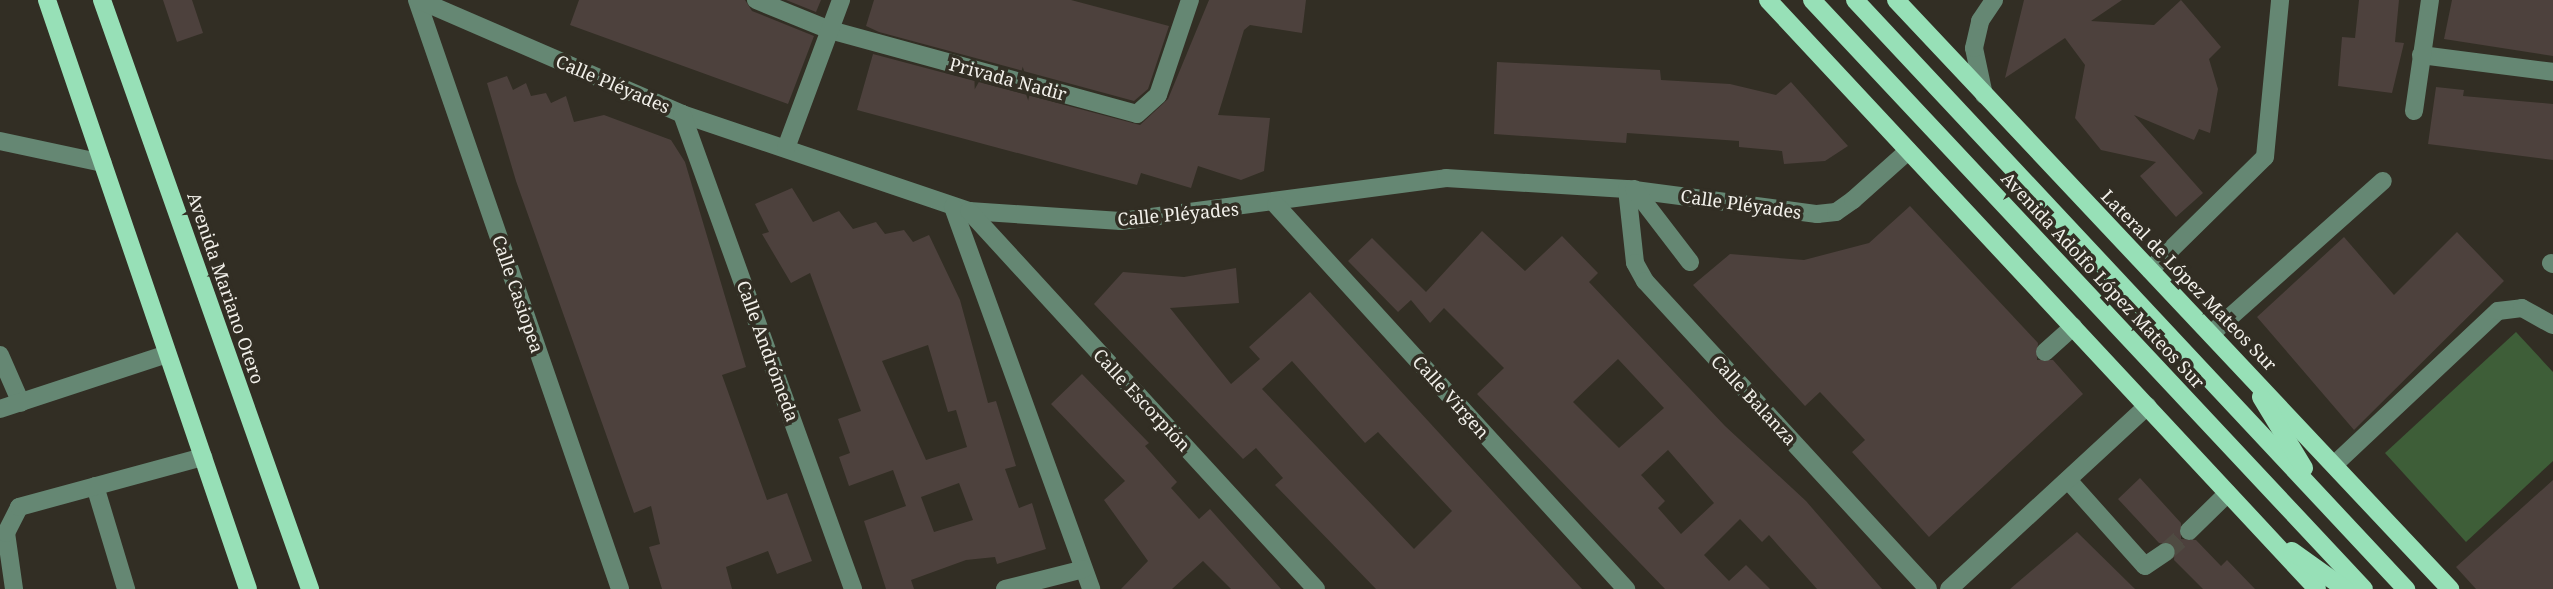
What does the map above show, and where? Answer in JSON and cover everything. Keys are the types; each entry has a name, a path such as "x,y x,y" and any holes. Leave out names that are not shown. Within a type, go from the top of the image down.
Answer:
{"main road":[{"path":"47,0 248,589"},
{"name":"Avenida Mariano Otero","path":"102,0 310,589"},
{"path":"1768,0 2317,589"},
{"name":"Avenida Adolfo López Mateos Sur","path":"1812,0 2364,589"},
{"name":"Avenida Adolfo López Mateos Sur","path":"1855,0 2406,589"},
{"name":"Lateral de López Mateos Sur","path":"1896,0 2336,463 2450,589"},
{"path":"2244,369 2324,501"},
{"path":"2261,528 2345,589"}],"street":[{"name":"Calle Pléyades","path":"418,0 682,114 961,209 1121,221 1276,205 1447,178 1631,189 1836,212 1908,151"},
{"name":"Calle Casiopea","path":"418,0 620,589"},
{"name":"Privada Nadir","path":"756,0 831,30 1137,114 1157,95 1190,0"},
{"path":"786,148 841,0"},
{"path":"1984,95 1974,48 1980,21 1994,0"},
{"path":"2150,270 2266,158 2280,0"},
{"path":"2414,111 2430,0"},
{"path":"2421,55 2553,72"},
{"name":"Calle Andrómeda","path":"682,114 853,589"},
{"path":"0,141 103,163"},
{"path":"2211,334 2383,181"},
{"path":"1631,189 1690,262"},
{"name":"Calle Balanza","path":"1631,189 1635,263 1645,281 1928,589"},
{"name":"Calle Virgen","path":"1276,205 1626,589"},
{"path":"961,209 1091,589"},
{"name":"Calle Escorpión","path":"961,209 1316,589"},
{"path":"2336,463 2498,311 2522,308 2553,325"},
{"path":"2045,352 2073,327"},
{"path":"0,409 167,354"},
{"path":"0,355 21,403"},
{"path":"1949,589 2147,406"},
{"path":"14,589 4,554 8,526 19,507 203,457"},
{"path":"2068,480 2145,566 2166,552"},
{"path":"95,486 126,589"},
{"path":"2189,531 2228,493"},
{"path":"1005,589 1084,569"}],"green space":[{"path":"2516,332 2553,372 2553,461 2466,542 2385,453"}],"building":[{"path":"163,0 192,0 203,33 177,42"},
{"path":"579,0 745,0 752,11 814,36 788,104 570,25"},
{"path":"786,0 821,0 816,12"},
{"path":"874,0 1071,0 1169,26 1148,89 1134,101 879,32 866,26"},
{"path":"1209,0 1306,0 1302,33 1250,25 1244,30 1218,115 1270,118 1264,171 1241,180 1198,166 1191,188 1141,173 1137,185 857,110 873,54 1140,125 1168,99"},
{"path":"2024,0 2122,0 2091,21 2154,25 2181,0 2221,47 2209,59 2218,89 2210,133 2199,129 2194,140 2134,115 2203,193 2176,217 2140,176 2156,162 2101,150 2075,118 2085,65 2065,38 2005,78"},
{"path":"2359,0 2399,0 2395,42 2404,43 2392,93 2338,86 2342,37 2355,38"},
{"path":"2452,0 2553,0 2553,56 2444,39"},
{"path":"1497,62 1660,70 1661,80 1730,84 1776,95 1791,82 1848,146 1825,161 1784,164 1782,151 1739,147 1739,141 1627,133 1626,143 1494,134"},
{"path":"507,76 513,90 526,83 531,96 546,93 551,103 566,96 574,122 604,115 671,140 685,162 746,367 722,375 767,500 787,493 812,561 777,574 768,551 726,567 732,589 662,589 649,547 660,544 651,506 634,513 516,181 487,83"},
{"path":"2436,87 2464,90 2463,96 2553,104 2553,160 2428,144"},
{"path":"792,188 813,222 839,211 853,229 876,222 885,234 904,230 913,242 929,235 960,300 988,403 996,401 1016,466 1005,469 1019,508 1032,503 1046,549 997,564 995,557 966,560 911,580 914,589 886,589 864,521 906,506 893,470 849,486 839,457 850,453 838,419 861,411 810,273 791,283 762,234 769,232 755,204","holes":["928,345 948,412 956,410 967,447 926,460 882,361","959,483 973,520 934,532 921,497"]},
{"path":"1910,206 2038,343 2037,360 2053,360 2083,394 1929,537 1852,452 1865,440 1820,392 1805,406 1693,285 1730,254 1804,260 1869,243"},
{"path":"1482,231 1525,271 1562,236 1598,273 1589,282 1725,426 1806,501 1882,589 1817,589 1769,535 1762,542 1740,519 1704,555 1729,581 1746,565 1770,589 1665,589 1477,394 1504,368 1444,308 1430,323 1411,300 1398,312 1348,261 1372,238 1426,292","holes":["1618,359 1664,408 1619,448 1573,402","1668,450 1714,503 1681,534 1658,508 1665,501 1641,475"]},
{"path":"2457,232 2504,281 2354,430 2257,317 2344,237 2394,295"},
{"path":"1236,268 1239,303 1170,308 1231,384 1260,359 1249,347 1310,292 1582,589 1376,589 1275,485 1283,478 1256,448 1243,459 1094,304 1123,272 1184,277","holes":["1292,361 1365,443 1378,432 1452,511 1414,549 1262,389"]},
{"path":"1082,374 1149,443 1145,446 1177,482 1171,488 1199,519 1210,509 1281,589 1231,589 1203,561 1172,589 1121,589 1148,561 1104,500 1125,481 1051,404"},
{"path":"2140,478 2181,523 2181,539 2196,540 2221,566 2227,560 2255,589 2203,589 2174,560 2175,545 2159,543 2118,499"},
{"path":"2553,480 2553,589 2476,589 2456,567"},
{"path":"2077,532 2135,589 2010,589"}],"tunnel":[{"path":"2166,552 2189,531"}]}
